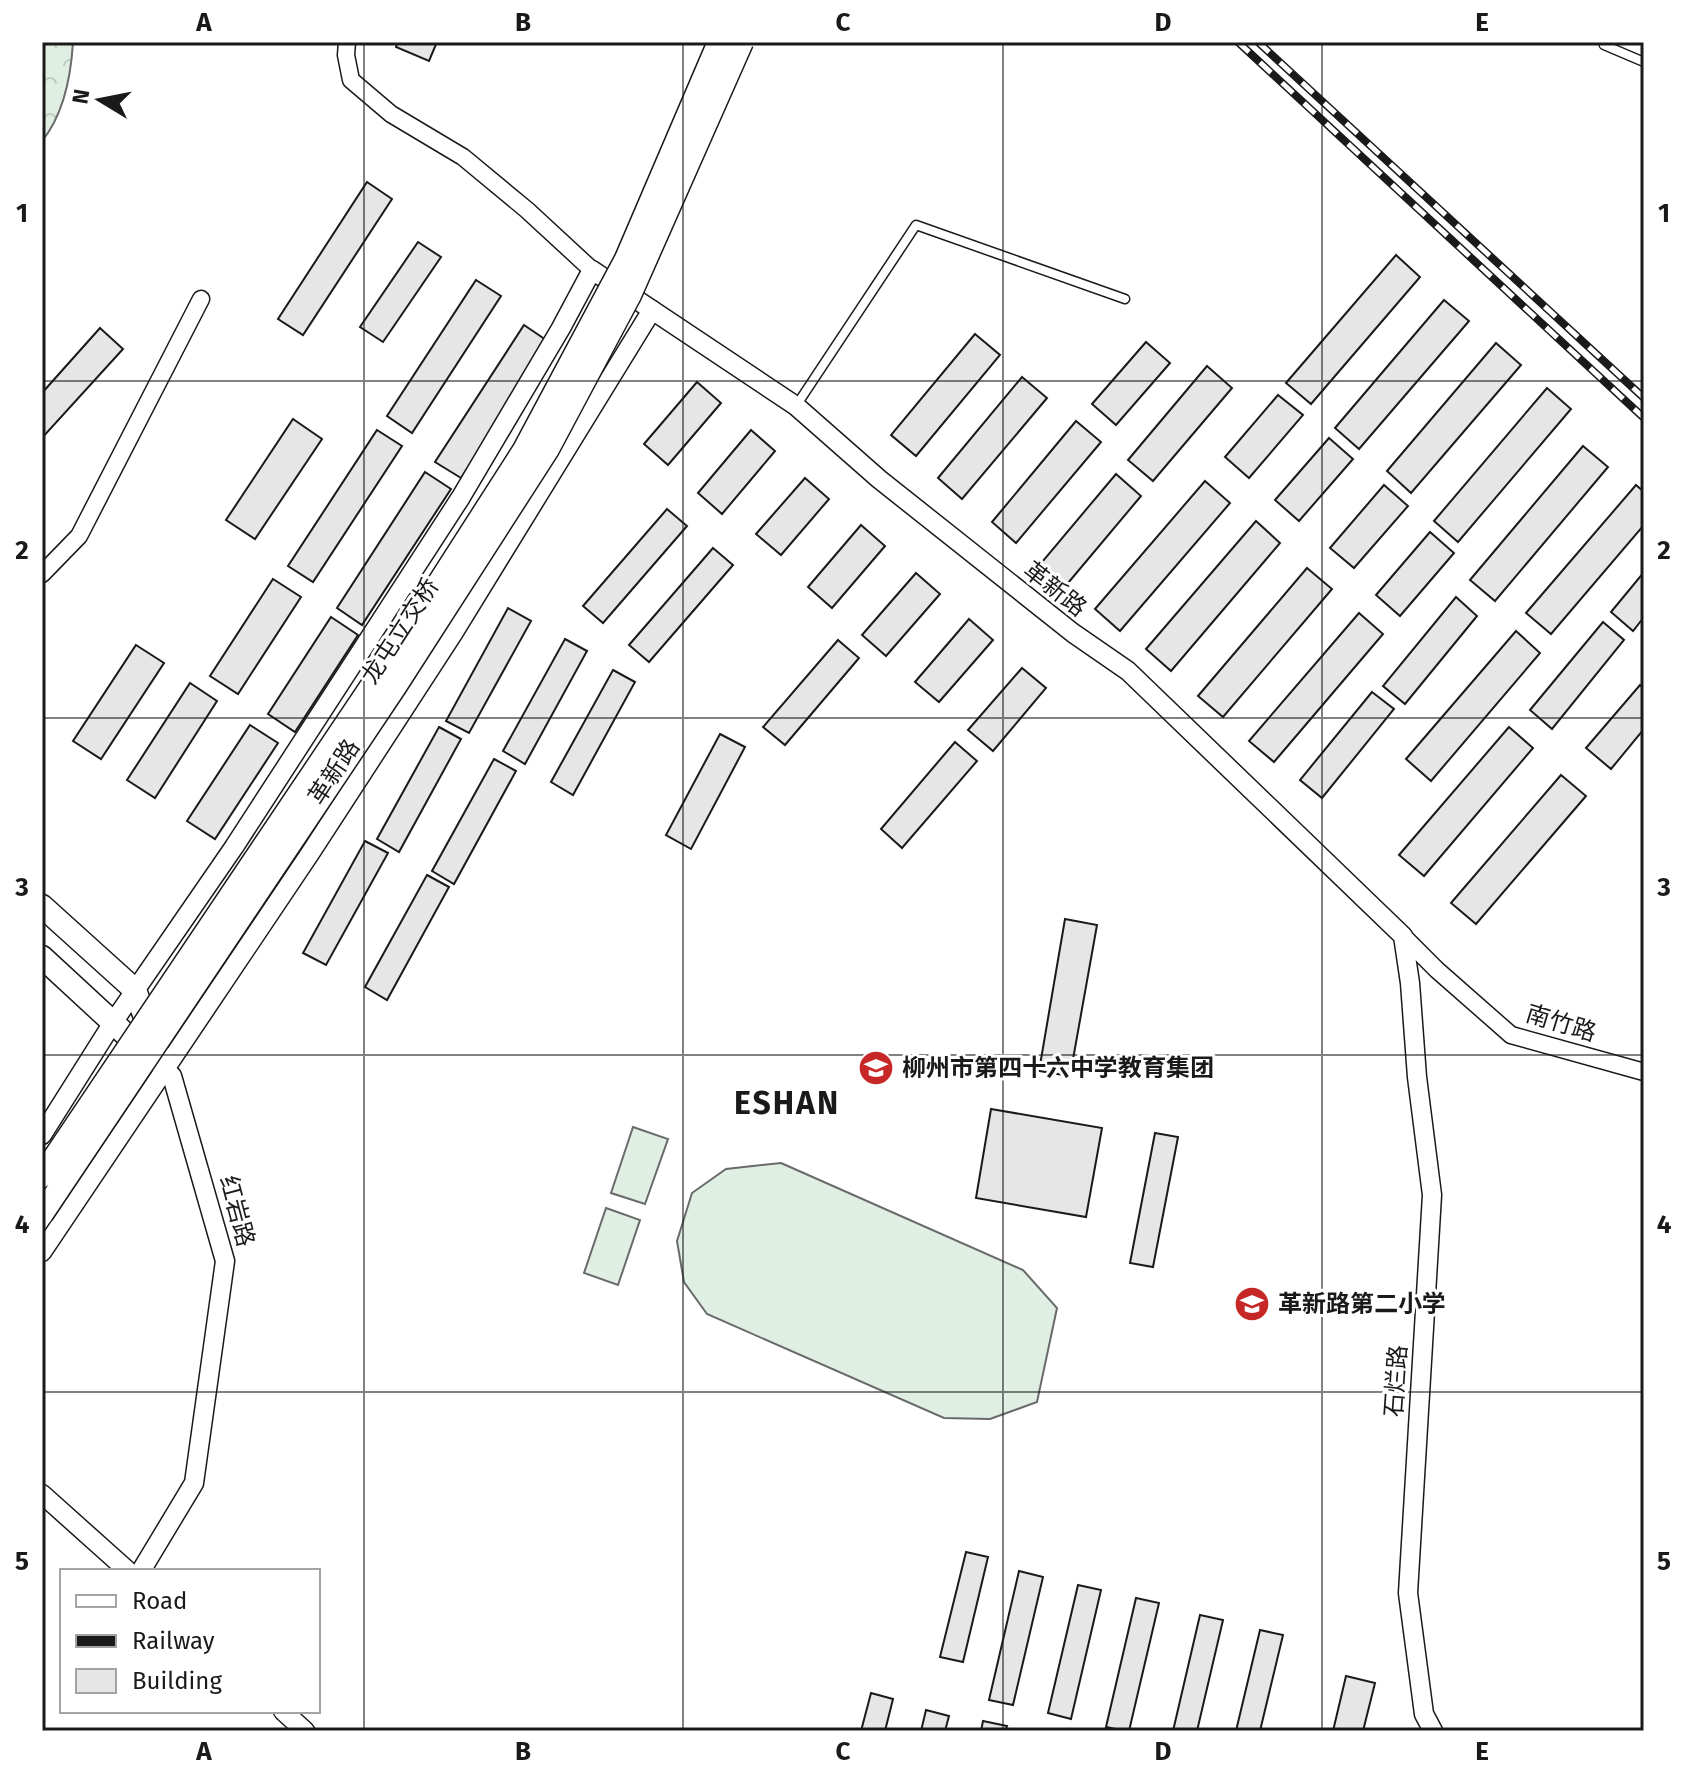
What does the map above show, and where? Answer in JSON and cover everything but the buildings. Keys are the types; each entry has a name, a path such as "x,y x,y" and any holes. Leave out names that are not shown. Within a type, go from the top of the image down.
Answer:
{"main road":[{"name":"龙屯立交桥","path":"42,1176 390,658 524,450 626,259 719,42"},
{"name":"龙屯立交桥","path":"42,1214 395,687 548,449 630,295 742,42"},
{"path":"42,906 135,990 164,1069"},
{"name":"红岩路","path":"42,957 164,1069"}],"street":[{"path":"347,42 351,80 391,114 463,157 592,270"},
{"name":"革新路","path":"42,1135 112,1024 234,847 461,497 592,270 796,406 891,489 1073,633 1128,671 1403,936"},
{"path":"42,574 79,536 201,299"},
{"name":"革新路","path":"42,1252 311,852 454,632 652,310"},
{"name":"南竹路","path":"1403,936 1511,1035 1644,1072"},
{"name":"石烂路","path":"1403,936 1432,1195 1408,1593 1424,1714 1433,1731"},
{"name":"红岩路","path":"142,1569 194,1483 225,1261 172,1076 164,1069"},
{"path":"42,1494 126,1569"},
{"path":"285,1713 305,1731"}],"lane":[{"path":"1604,45 1644,62"},
{"path":"796,406 916,225 1125,299"}],"green space":[{"path":"42,42 73,42 65,94 56,119 42,141"},
{"path":"633,1127 668,1139 645,1204 611,1193"},
{"path":"781,1163 1023,1270 1057,1308 1037,1402 990,1419 944,1418 707,1314 684,1282 677,1241 692,1193 726,1169"},
{"path":"606,1208 640,1220 618,1285 584,1273"}],"railway":[{"path":"1238,42 1644,418"},
{"path":"1258,42 1644,398"}],"place":[{"name":"柳州市第四十六中学教育集团","path":"876,1068"},
{"name":"革新路第二小学","path":"1252,1304"}],"district":[{"name":"ESHAN","path":"787,1103"}]}
